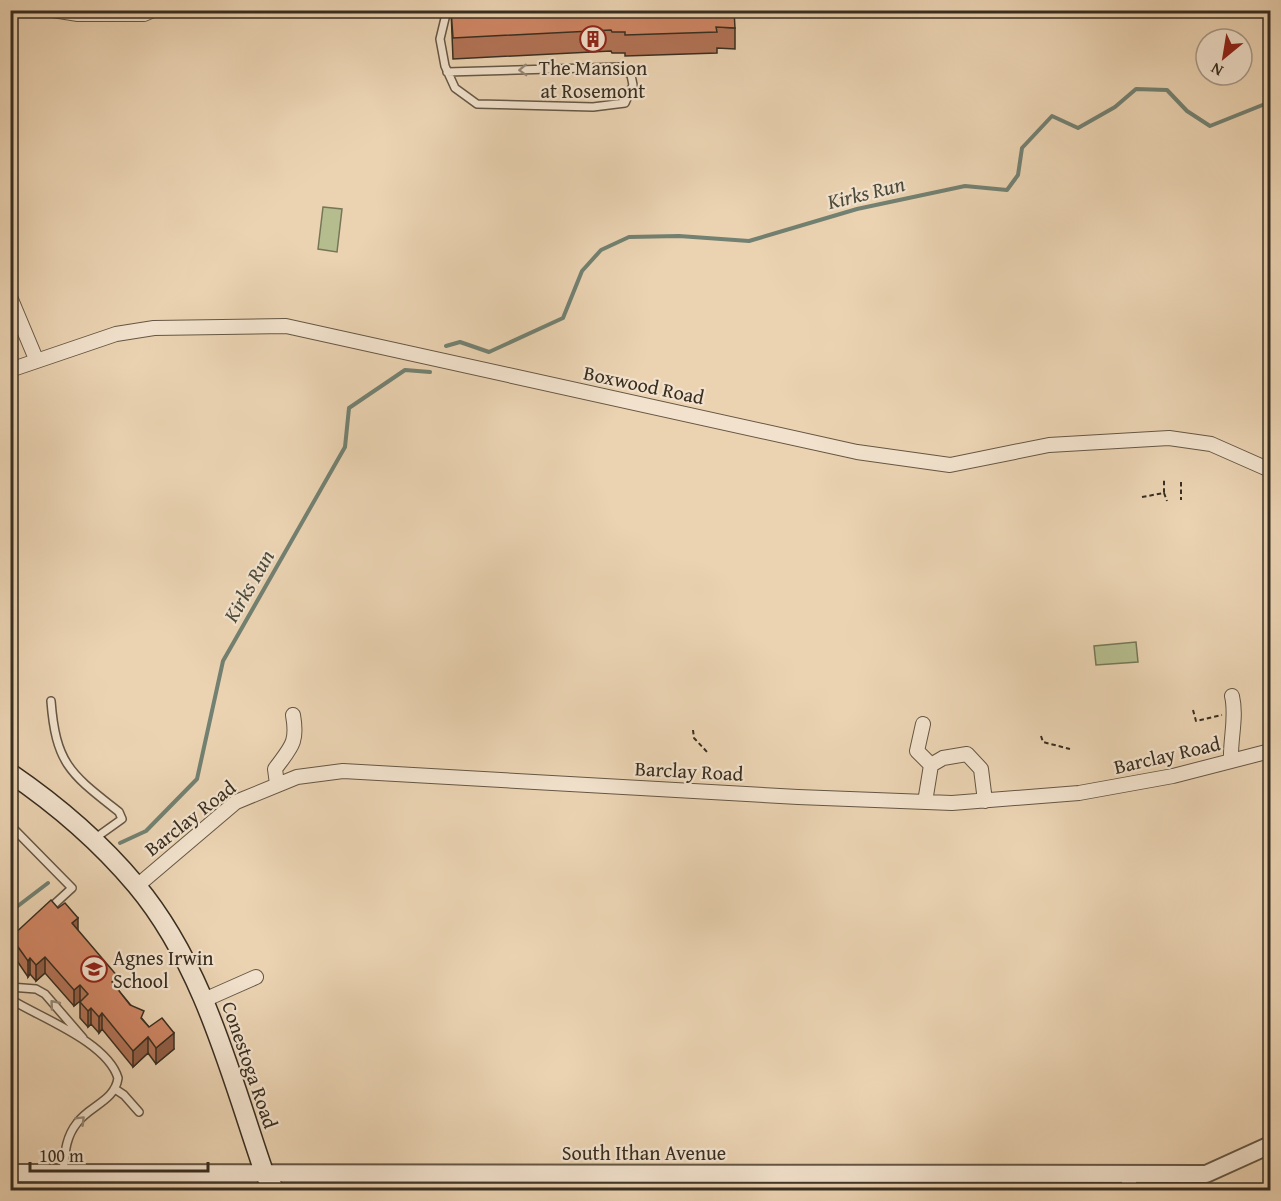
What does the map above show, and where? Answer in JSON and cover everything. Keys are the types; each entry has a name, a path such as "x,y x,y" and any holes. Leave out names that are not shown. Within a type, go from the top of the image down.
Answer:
{"main road":[{"name":"Conestoga Road","path":"10,773 94,839 137,886 170,935 204,1000 265,1175 276,1191"}],"street":[{"path":"53,10 78,14 144,14 153,10"},
{"path":"10,297 36,359"},
{"name":"Boxwood Road","path":"10,370 36,359 116,334 154,328 286,326 857,452 950,465 1049,445 1169,438 1211,444 1270,470"},
{"path":"1231,761 1230,741 1235,713 1232,696"},
{"path":"277,784 275,769 294,744 296,735 293,716"},
{"path":"923,724 917,751 931,765"},
{"name":"Barclay Road","path":"137,886 236,802 297,777 343,771 925,802 986,801 1079,793 1173,776 1270,751"},
{"path":"931,765 943,758 968,754 981,769 986,801"},
{"path":"925,802 931,765"},
{"path":"204,1000 256,977"},
{"name":"South Ithan Avenue","path":"10,1173 265,1175 1091,1173 1129,1183 1206,1174 1270,1145"}],"lane":[{"path":"447,10 440,39 447,72 455,88 477,104 594,107 625,103 633,85 631,75 620,67 447,72"},
{"path":"51,702 60,754 75,777 118,812 122,819 94,839"},
{"path":"11,825 72,888 45,912"},
{"path":"10,987 36,989 45,994 86,1042"},
{"path":"10,999 86,1042 106,1057 118,1078 115,1089 78,1121 66,1141 63,1173"},
{"path":"115,1089 124,1095 139,1112"}],"path":[{"path":"1164,480 1164,493 1167,501"},
{"path":"1181,482 1181,500"},
{"path":"1142,497 1164,493"},
{"path":"1193,710 1196,721 1235,713"},
{"path":"693,730 694,738 708,753"},
{"path":"1041,736 1043,742 1048,745 1070,749"}],"green space":[{"path":"323,207 342,209 337,252 318,249"},
{"path":"1136,642 1138,662 1096,665 1094,646"}],"building":[{"path":"451,10 734,10 735,28 716,27 717,32 625,35 625,32 612,32 611,30 453,38"},
{"path":"51,900 58,908 65,903 78,918 72,923 119,978 112,982 130,1005 144,1011 141,1018 149,1027 162,1018 174,1033 156,1048 148,1037 133,1051 102,1013 99,1017 91,1008 88,1011 80,1002 88,994 80,985 74,990 45,957 36,965 30,958 28,961 11,937"}],"waterway":[{"name":"Kirks Run","path":"446,346 460,342 489,352 563,318 582,271 601,250 629,237 679,236 749,241 857,209 965,186 1007,190 1018,175 1022,148 1052,116 1078,128 1115,107 1136,89 1167,90 1187,111 1210,126 1270,102"},
{"name":"Kirks Run","path":"120,843 146,831 197,779 223,661 345,447 349,408 405,370 430,372"},
{"name":"Kirks Run","path":"10,912 48,883"}],"place":[{"name":"The Mansion at Rosemont","path":"593,39"},
{"name":"Agnes Irwin School","path":"94,969"}]}
